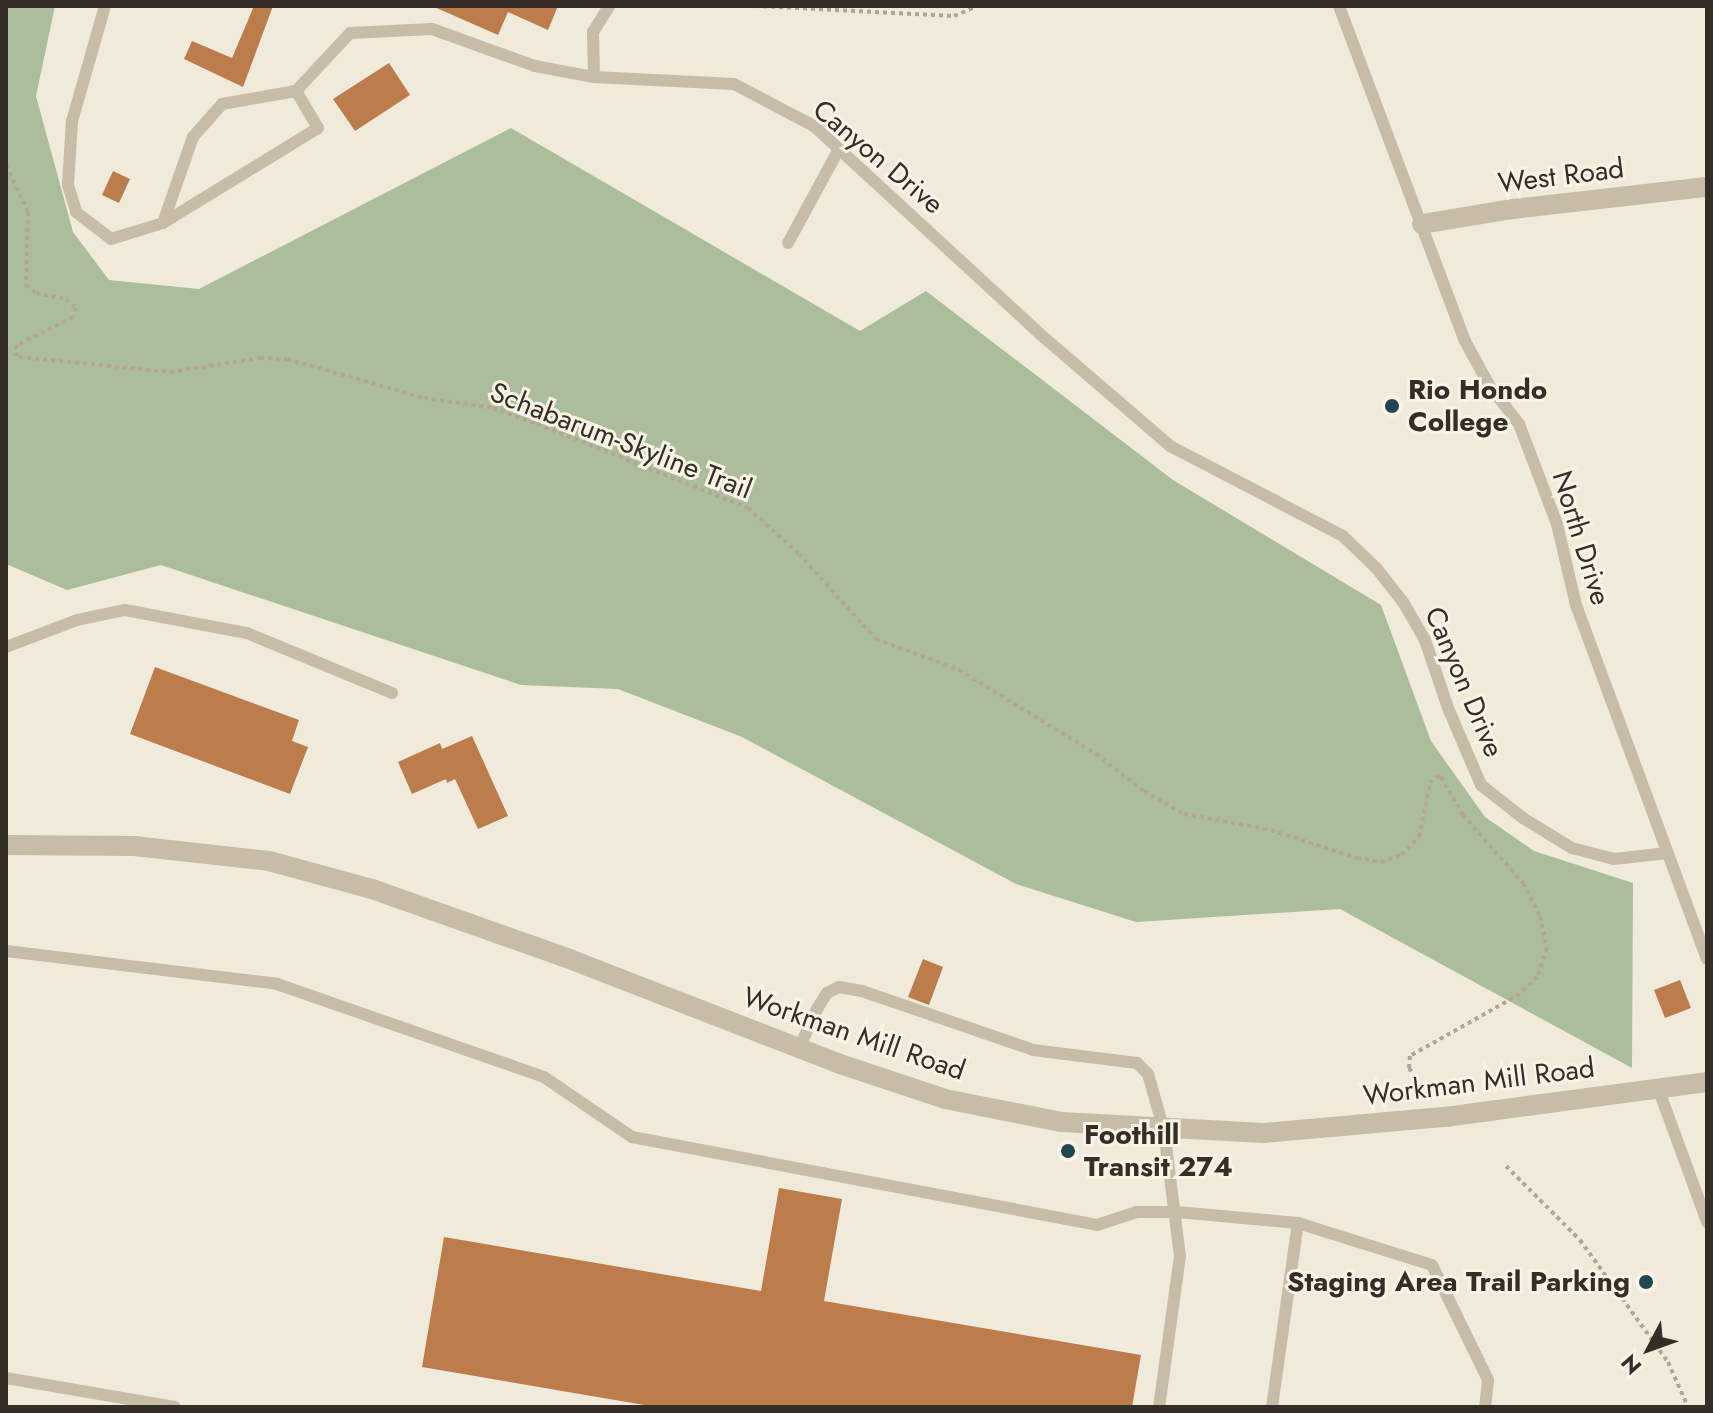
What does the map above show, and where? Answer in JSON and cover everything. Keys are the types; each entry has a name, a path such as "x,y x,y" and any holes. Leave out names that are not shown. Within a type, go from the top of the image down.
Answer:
{"street":[{"name":"West Road","path":"1422,224 1513,209 1707,187"},
{"name":"Workman Mill Road","path":"6,845 134,846 269,861 387,894 572,960 799,1048 945,1099 1061,1122 1164,1130 1264,1133 1342,1127 1707,1082"}],"lane":[{"path":"105,6 72,121 68,185 76,212 111,239 163,223 318,128 296,91 222,104 193,137 163,223"},
{"path":"594,77 593,32 609,6"},
{"name":"North Drive","path":"1339,6 1465,341 1489,385 1519,424 1557,524 1576,605 1707,959"},
{"name":"Canyon Drive","path":"296,91 350,33 432,29 535,66 594,77 734,84 814,126 1040,334 1170,446 1343,536 1377,569 1403,602 1425,640 1448,708 1481,785 1523,818 1572,848 1614,859 1668,853"},
{"path":"788,243 839,149"},
{"path":"6,647 77,620 125,610 247,633 392,693"},
{"path":"6,951 277,984 544,1077 632,1137 1097,1225 1137,1212 1177,1212 1298,1223 1432,1265 1488,1380 1485,1407"},
{"path":"799,1048 827,993 839,987 862,991 1033,1050 1137,1063 1148,1074 1164,1130 1177,1212 1180,1256 1159,1407"},
{"path":"1658,1088 1707,1222"},
{"path":"1272,1407 1298,1223"},
{"path":"6,1378 175,1407"}],"path":[{"path":"755,6 954,16 977,6"},
{"name":"Schabarum-Skyline Trail","path":"6,165 28,212 26,285 36,293 66,299 76,308 73,317 17,345 15,353 19,357 170,372 260,358 287,359 424,398 493,408 537,424 748,508 799,554 876,639 959,670 1096,754 1144,791 1184,814 1271,830 1357,858 1381,862 1402,855 1419,837 1430,783 1441,777 1463,815 1523,883 1540,916 1547,948 1537,977 1520,994 1410,1056 1409,1068 1414,1076"},
{"path":"1506,1166 1580,1240 1678,1377 1688,1407"}],"green space":[{"path":"6,6 55,6 36,96 73,232 109,280 199,289 511,128 860,331 926,291 1173,480 1381,605 1431,741 1485,817 1534,851 1633,883 1632,1068 1340,909 1136,922 1016,884 742,737 618,689 521,685 161,565 67,590 6,564"}],"building":[{"path":"254,6 273,6 243,87 184,59 192,41 232,58"},
{"path":"432,6 558,6 548,30 508,12 498,35"},
{"path":"389,63 410,95 355,131 333,99"},
{"path":"113,171 130,179 119,203 102,195"},
{"path":"155,667 299,720 292,741 308,747 290,794 130,734"},
{"path":"472,736 508,816 478,829 455,779 447,783 446,779 412,794 398,762 440,743 442,749"},
{"path":"923,959 943,967 929,1005 908,997"},
{"path":"1680,980 1691,1008 1665,1018 1654,990"},
{"path":"779,1188 842,1199 824,1301 1141,1355 1132,1407 656,1407 422,1367 444,1237 761,1291"}],"place":[{"name":"Rio Hondo College","path":"1392,406"},
{"name":"Foothill Transit 274","path":"1068,1151"},
{"name":"Staging Area Trail Parking","path":"1646,1282"}]}
